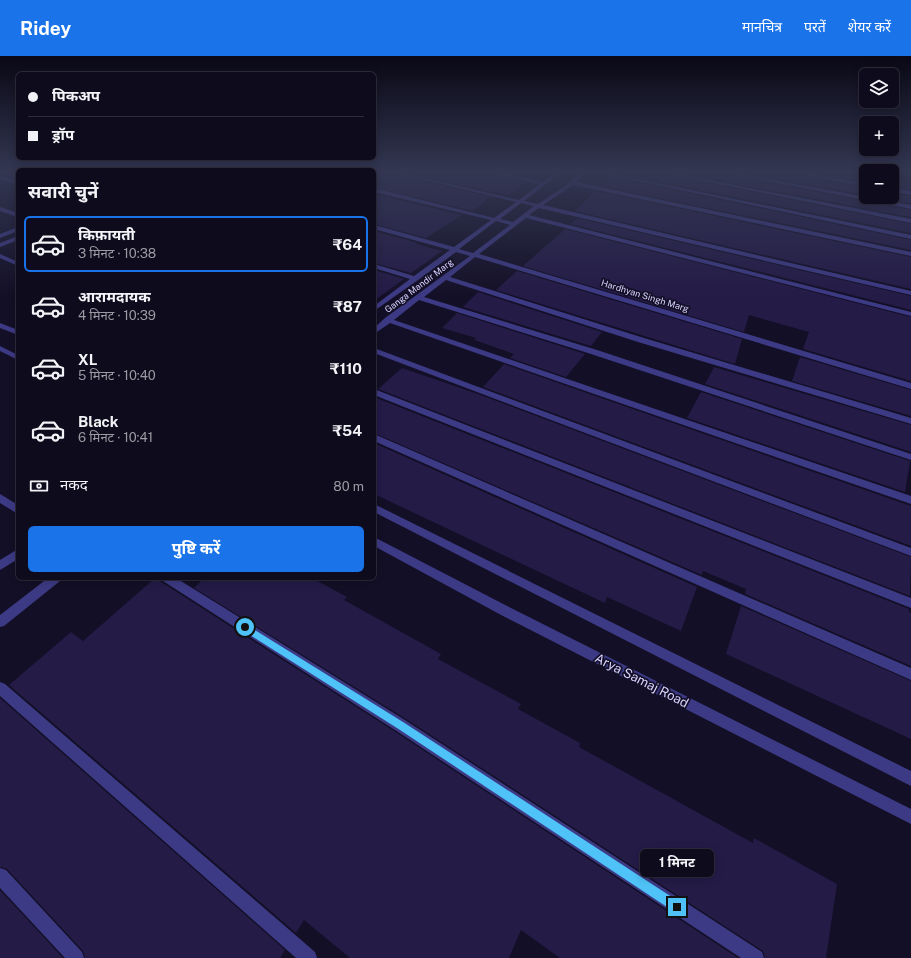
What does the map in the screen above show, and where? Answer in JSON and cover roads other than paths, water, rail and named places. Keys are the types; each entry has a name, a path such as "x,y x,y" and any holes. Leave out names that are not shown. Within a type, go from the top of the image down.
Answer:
{"street":[{"path":"466,213 514,224"},
{"name":"Ganga Mandir Marg","path":"376,307 504,213"},
{"name":"Ganga Mandir Marg","path":"376,330 529,213"},
{"path":"568,213 911,293"},
{"path":"716,213 911,254"},
{"path":"796,213 911,237"},
{"path":"871,213 911,221"},
{"path":"525,216 911,314"},
{"name":"Hardhyan Singh Marg","path":"376,228 474,254 911,386"},
{"path":"0,236 16,230"},
{"path":"0,245 16,239"},
{"path":"0,256 16,263"},
{"path":"376,267 416,279"},
{"path":"446,278 641,340 911,421"},
{"path":"419,298 594,352 911,457"},
{"path":"388,320 911,500"},
{"path":"0,324 16,332"},
{"path":"0,348 16,357"},
{"path":"376,351 911,552"},
{"path":"376,393 911,603"},
{"path":"376,438 911,674"},
{"path":"0,498 16,509"},
{"path":"376,509 911,779"},
{"name":"Arya Samaj Road","path":"376,542 507,612 911,817"},
{"path":"0,566 16,554"},
{"path":"0,622 53,580"},
{"path":"170,580 400,725 756,958"},
{"path":"0,688 309,958"},
{"path":"0,876 76,958"}]}
